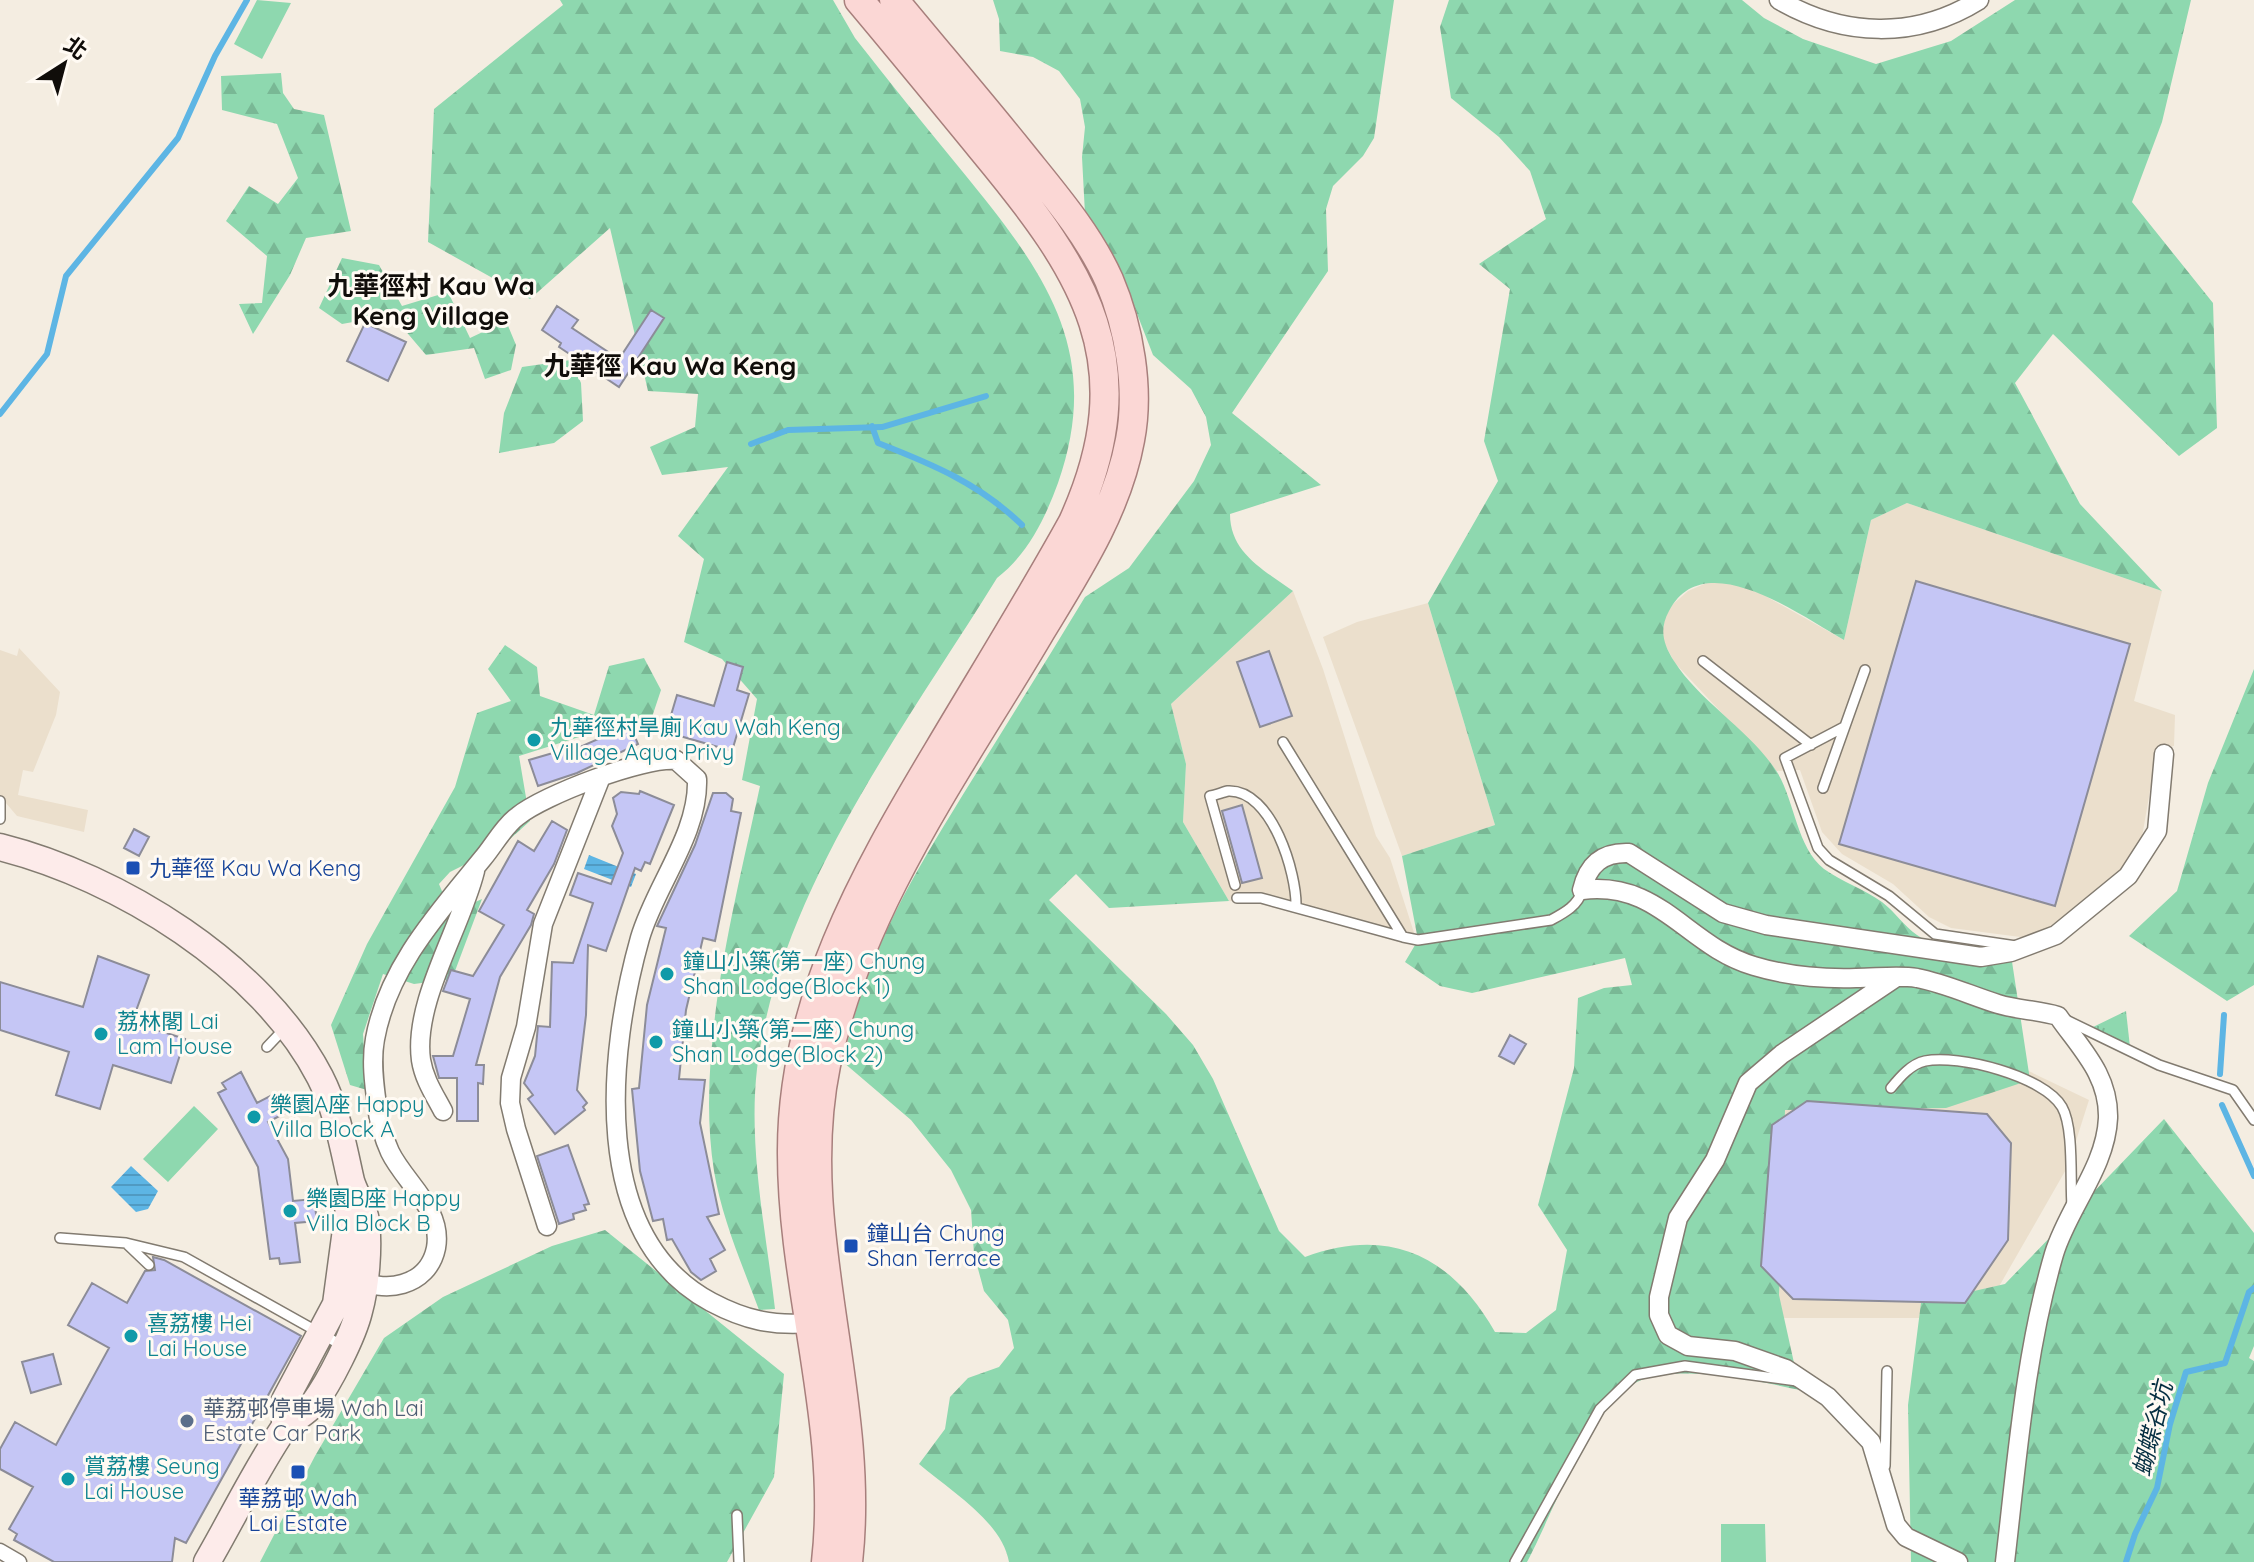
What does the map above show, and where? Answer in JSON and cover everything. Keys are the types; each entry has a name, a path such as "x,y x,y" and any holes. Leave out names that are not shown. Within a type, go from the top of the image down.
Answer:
{"main road":[{"path":"848,1562 852,1505 850,1445 822,1320 800,1268 791,1156 795,1086 813,1005 836,942 868,871 1073,522 1096,465 1106,408 1096,329 1064,255 1025,200 859,0"},
{"path":"826,1562 829,1483 819,1368 822,1320 818,1129 826,1063 848,987 898,872 1098,532 1125,465 1133,412 1128,349 1120,312 1108,279 1090,246 1043,180 894,0"},
{"path":"0,847 57,863 156,912 214,956 286,1026 320,1078 329,1099 352,1185 366,1219 352,1276 310,1346 285,1400 285,1427"},
{"path":"207,1562 285,1427 313,1405 344,1346 359,1312 352,1276"}],"street":[{"path":"1779,0 1832,24 1877,30 1918,26 1979,0"},
{"path":"1582,890 1593,864 1614,852 1629,853 1723,913 1766,925 1981,957 2027,947 2056,935 2128,876 2145,855 2157,831 2164,754"},
{"path":"352,1276 384,1288 409,1283 435,1251 437,1232 430,1211 390,1152 377,1109 375,1040 401,969 424,931 517,816 601,777 661,759 676,760 697,779 691,816 640,939 615,1099 617,1145 626,1192 641,1233 663,1267 690,1291 738,1316 775,1325 822,1320"},
{"path":"547,1226 513,1116 511,1078 526,1027 543,924 601,777"},
{"path":"443,1111 427,1083 421,1057 428,994 467,905 475,868"},
{"path":"1582,890 1605,887 1625,890 1654,904 1716,949 1752,966 1837,979 1917,978 2002,1006 2058,1016 2104,1081 2108,1119 2094,1171 2055,1250 2039,1315 2005,1562"},
{"path":"1895,978 1782,1054 1748,1083 1715,1160 1678,1218 1659,1297 1659,1315 1668,1335 1688,1346 1735,1351 1786,1369 1856,1422 1871,1442 1889,1513 1906,1537 1958,1562"},
{"path":"0,1551 19,1562"}],"lane":[{"path":"1703,661 1811,745"},
{"path":"1823,788 1865,670"},
{"path":"1844,727 1785,758 1818,848 1829,860 1889,896 1935,934 2027,947"},
{"path":"1283,742 1403,937"},
{"path":"1235,885 1210,796 1229,791 1244,795 1264,813 1282,840 1296,890 1296,907"},
{"path":"0,801 0,819"},
{"path":"1237,898 1261,898 1418,940 1551,920 1568,910 1581,897 1582,890"},
{"path":"2058,1016 2159,1065 2233,1090 2254,1120"},
{"path":"267,1047 286,1026"},
{"path":"1891,1088 1904,1073 1922,1061 1947,1059 2021,1078 2046,1090 2062,1107 2068,1125 2073,1213"},
{"path":"60,1238 126,1243 184,1257 310,1346 344,1346"},
{"path":"126,1243 149,1265"},
{"path":"1515,1562 1600,1409 1635,1375 1685,1366 1805,1381"},
{"path":"1884,1486 1887,1371"},
{"path":"737,1515 739,1562"}],"shaded area":[{"path":"1907,503 2162,591 2134,701 2175,715 2174,746 2157,750 2141,843 2130,863 2044,940 1951,928 1929,917 1893,884 1842,854 1822,832 1800,770 1776,771 1675,663 1663,641 1663,621 1672,605 1688,591 1709,582 1733,583 1760,593 1844,640 1871,520"},
{"path":"1293,591 1323,669 1376,836 1390,858 1418,945 1260,904 1229,901 1183,822 1186,764 1171,704"},
{"path":"1428,603 1495,825 1402,856 1323,637 1357,622"},
{"path":"19,648 60,692 56,715 33,772 23,770 18,795 88,810 84,832 17,816 0,796 0,650 17,656"},
{"path":"1941,1029 2089,1100 2068,1166 1981,1318 1751,1318 1761,1094"}],"green space":[{"path":"257,0 291,3 262,59 234,44"},
{"path":"560,0 833,0 855,38 1017,242 1058,314 1069,352 1074,392 1071,435 1047,510 1026,547 997,578 886,752 851,813 818,875 791,938 770,1003 757,1069 755,1129 759,1189 775,1309 759,1310 733,1241 714,1171 709,1125 710,1077 720,978 760,786 742,780 757,699 722,659 684,642 704,559 678,536 728,467 662,475 650,447 695,427 698,394 648,391 610,228 530,299 428,242 434,109 563,5"},
{"path":"993,0 1394,0 1374,138 1363,156 1333,186 1326,209 1328,271 1232,413 1321,485 1230,514 1236,540 1242,550 1260,568 1293,591 1171,704 1186,764 1183,822 1229,901 1109,908 1076,874 1049,900 1166,1014 1193,1045 1213,1079 1279,1231 1305,1257 1335,1248 1364,1245 1390,1247 1415,1254 1438,1266 1459,1283 1495,1332 1526,1333 1556,1310 1567,1250 1538,1205 1574,1068 1578,998 1604,988 1632,985 1625,958 1472,993 1440,986 1405,962 1418,940 1402,856 1495,825 1428,603 1498,481 1484,441 1510,289 1479,264 1546,219 1530,171 1499,137 1451,98 1440,27 1449,0 1742,0 1764,18 1803,39 1876,64 1951,41 2015,0 2191,0 2162,122 2132,202 2213,303 2217,428 2179,456 2053,334 2015,383 2080,504 2162,591 1907,503 1871,520 1844,640 1779,603 1729,584 1705,584 1685,592 1669,611 1664,624 1667,649 1685,676 1754,743 1777,772 1807,848 1824,869 1882,902 1927,941 1950,948 2011,955 2030,1080 1946,1108 1785,1110 1779,1295 1800,1390 1695,1374 1674,1374 1637,1382 1620,1394 1589,1437 1527,1562 1009,1562 996,1533 985,1520 919,1464 945,1429 950,1397 968,1378 999,1367 1014,1348 1008,1320 984,1291 974,1254 971,1210 951,1170 911,1120 843,1062 853,1022 879,948 912,881 1085,597 1129,568 1194,481 1211,445 1206,417 1191,389 1153,355 1117,262 1085,214 1082,157 1085,127 1080,99 1059,71 1033,57 1000,51 999,19"},
{"path":"281,73 283,93 294,109 324,115 351,231 306,238 290,275 253,334 239,304 262,303 267,256 226,221 249,186 278,204 298,178 277,124 222,110 221,76"},
{"path":"342,258 379,265 402,306 448,292 470,338 506,321 516,345 511,370 485,379 474,348 426,355 392,315 342,324 319,308"},
{"path":"571,360 581,383 583,421 554,443 499,453 504,413 522,367"},
{"path":"505,645 537,667 540,696 594,715 609,666 644,658 661,690 647,732 636,719 519,756 530,821 502,846 450,872 439,884 451,913 482,899 452,979 414,984 383,974 363,1034 367,1090 350,1085 331,1025 367,944 455,787 477,713 511,701 488,669"},
{"path":"2254,669 2254,985 2227,1001 2129,936 2177,891 2208,783"},
{"path":"2126,1011 2130,1047 2091,1028"},
{"path":"194,1106 218,1129 168,1182 143,1159"},
{"path":"2164,1119 2254,1233 2254,1346 2249,1358 2254,1361 2254,1562 1911,1562 1908,1405 1921,1303 2005,1284"},
{"path":"605,1230 784,1374 774,1477 727,1562 260,1562 315,1456 384,1338 443,1297 552,1246"},
{"path":"1721,1524 1765,1524 1766,1562 1721,1562"}],"water":[{"path":"589,855 636,874 631,887 584,869"},
{"path":"131,1166 158,1191 148,1209 136,1212 111,1187"}],"building":[{"path":"557,306 578,320 572,328 619,359 651,310 664,318 619,387 559,347 561,343 542,330"},
{"path":"365,323 406,342 388,381 347,361"},
{"path":"1916,581 2130,644 2055,906 1839,844"},
{"path":"1269,651 1292,716 1260,727 1237,662"},
{"path":"727,662 743,667 737,690 749,694 732,751 666,732 677,695 714,706"},
{"path":"630,725 638,744 577,773 538,786 529,760 570,748 571,751"},
{"path":"640,791 674,805 650,864 645,862 641,871 635,868 606,951 588,945 586,1015 577,1090 587,1103 583,1107 585,1110 555,1134 528,1099 533,1095 524,1083 535,1056 538,1026 550,1027 552,962 573,963 593,903 570,895 578,873 611,884 623,853 612,826 617,814 613,798 621,792 639,794"},
{"path":"713,793 726,793 733,799 731,811 741,813 715,941 703,938 686,1010 679,1079 705,1080 700,1123 719,1214 707,1217 725,1250 710,1259 716,1271 701,1280 691,1272 672,1239 667,1240 663,1219 653,1221 640,1171 632,1089 639,1088 647,1005 666,928 657,926 695,845"},
{"path":"1242,805 1262,878 1242,883 1222,811"},
{"path":"552,821 567,830 554,864 527,910 534,914 531,925 500,977 476,1065 484,1065 483,1084 478,1083 478,1121 457,1121 457,1078 439,1078 433,1056 453,1056 470,999 443,991 451,970 473,976 504,925 479,911 518,841 534,851"},
{"path":"134,829 149,837 139,856 124,848"},
{"name":"荔林閣 Lai Lam House","path":"98,956 149,975 132,1022 185,1039 171,1083 113,1065 100,1109 56,1095 69,1052 0,1030 0,982 83,1007"},
{"path":"1510,1035 1526,1044 1514,1064 1499,1056"},
{"path":"241,1072 257,1103 276,1093 287,1112 268,1122 288,1159 293,1201 314,1199 317,1221 295,1223 300,1262 280,1264 279,1258 270,1259 258,1167 218,1093 226,1089 222,1083"},
{"path":"1807,1101 1987,1114 2011,1143 2008,1240 1965,1303 1793,1299 1761,1266 1772,1125"},
{"path":"568,1145 589,1204 584,1205 586,1210 573,1214 574,1219 559,1224 537,1156"},
{"path":"153,1257 164,1260 301,1336 186,1543 175,1538 172,1562 54,1562 14,1540 17,1534 9,1529 33,1487 0,1469 0,1449 15,1422 56,1445 109,1348 68,1325 92,1283 127,1303 145,1271 155,1270"},
{"path":"53,1354 61,1384 31,1393 22,1362"}],"waterway":[{"path":"0,414 47,354 66,276 178,138 215,56 247,0"},
{"path":"751,444 788,430 882,427 986,396"},
{"path":"872,426 878,443 936,467 972,487 1022,525"},
{"name":"蝴蝶谷坑","path":"2220,1074 2224,1015"},
{"name":"蝴蝶谷坑","path":"2222,1105 2254,1176"},
{"name":"蝴蝶谷坑","path":"2126,1562 2135,1534 2157,1488 2170,1424 2186,1372 2225,1363 2249,1292 2254,1288"}],"place":[{"name":"九華徑村旱廁 Kau Wah Keng Village Aqua Privy","path":"534,740"},
{"name":"九華徑 Kau Wa Keng","path":"133,868"},
{"name":"鐘山小築(第一座) Chung Shan Lodge(Block 1)","path":"667,974"},
{"name":"荔林閣 Lai Lam House","path":"101,1034"},
{"name":"鐘山小築(第二座) Chung Shan Lodge(Block 2)","path":"656,1042"},
{"name":"樂園A座 Happy Villa Block A","path":"254,1117"},
{"name":"樂園B座 Happy Villa Block B","path":"290,1211"},
{"name":"鐘山台 Chung Shan Terrace","path":"851,1246"},
{"name":"喜荔樓 Hei Lai House","path":"131,1336"},
{"name":"華荔邨停車場 Wah Lai Estate Car Park","path":"187,1421"},
{"name":"華荔邨 Wah Lai Estate","path":"298,1472"},
{"name":"賞荔樓 Seung Lai House","path":"68,1479"}],"district":[{"name":"九華徑村 Kau Wa Keng Village","path":"431,301"},
{"name":"九華徑 Kau Wa Keng","path":"670,366"}]}
